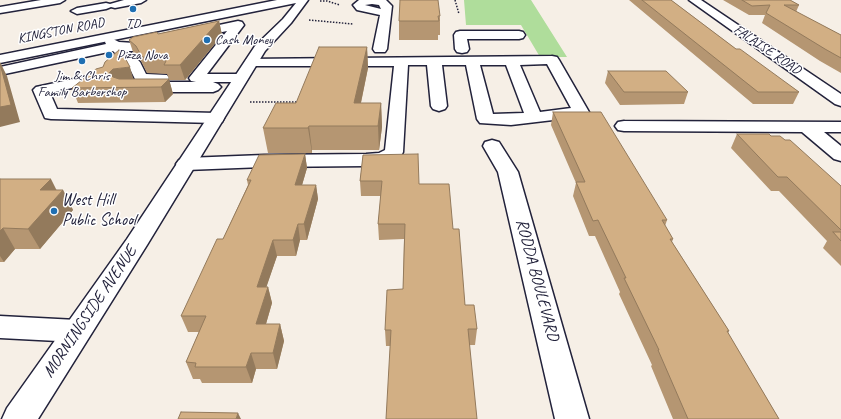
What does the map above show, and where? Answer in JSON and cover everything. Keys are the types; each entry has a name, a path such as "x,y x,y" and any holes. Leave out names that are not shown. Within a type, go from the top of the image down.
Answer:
{"main road":[{"path":"0,10 60,0"},
{"path":"77,11 141,0"},
{"name":"KINGSTON ROAD","path":"0,48 253,0"},
{"name":"MORNINGSIDE AVENUE","path":"19,419 252,62 263,46 288,20 303,0"},
{"name":"FALAISE ROAD","path":"694,0 841,101"},
{"name":"KINGSTON ROAD","path":"0,59 111,42 178,23 287,1"},
{"name":"MORNINGSIDE AVENUE","path":"263,46 271,18 287,1"},
{"path":"380,49 385,18"},
{"path":"178,23 194,34"},
{"path":"0,71 111,42 134,47 238,25 196,78"},
{"path":"462,49 460,34 519,35"},
{"path":"111,42 135,65 141,78 196,78 239,83"},
{"path":"263,46 380,49 524,50"},
{"path":"512,60 534,117"},
{"path":"252,62 552,60 581,112 510,120 486,119 472,61"},
{"path":"186,164 383,159 394,152 401,61"},
{"path":"434,61 439,106"},
{"path":"102,77 41,90 51,114 216,118"},
{"path":"124,87 239,83"},
{"path":"624,126 841,127"},
{"path":"807,127 841,155"},
{"name":"RODDA BOULEVARD","path":"492,146 508,172 572,419"},
{"path":"0,328 77,331"}],"path":[{"path":"455,0 459,14"},
{"path":"288,20 327,20 343,24 385,18"},
{"path":"226,102 306,102"}],"green space":[{"path":"464,0 531,0 567,57 540,57 521,25 466,25"}],"building":[{"path":"400,0 438,0 440,16 438,16 439,21 399,21"},
{"path":"642,0 671,0 736,49 740,49 799,92 758,92"},
{"path":"742,0 790,0 799,5 784,5 841,35 841,58 766,13 770,5 752,6"},
{"path":"219,21 180,65 164,65 166,61 162,58 142,57 136,46 129,40 133,37 157,32 158,34"},
{"path":"319,47 367,47 354,103 381,103 378,126 263,128 276,103 296,103"},
{"path":"119,50 130,67 113,69 109,73 113,77 119,79 169,79 161,87 72,88 96,69 103,67 105,62"},
{"path":"0,64 11,105 0,107"},
{"path":"608,71 666,71 688,92 624,92"},
{"path":"553,112 601,112 667,220 662,220 673,239 670,239 729,331 727,331 779,419 688,419 659,350 624,278 626,278 598,220 593,221 576,182 585,182"},
{"path":"737,134 769,134 771,136 780,136 785,140 790,140 841,186 841,230 787,177 778,177"},
{"path":"305,154 295,185 316,185 304,224 298,224 293,240 273,240 257,287 268,287 256,324 280,324 273,353 251,353 246,367 195,367 196,363 186,362 206,316 181,316 217,239 223,239 251,180 247,180 259,155"},
{"path":"418,154 419,184 449,184 453,229 459,229 465,305 474,305 477,329 468,329 477,419 386,419 391,330 385,330 387,290 403,289 405,224 378,224 382,181 360,181 363,155"},
{"path":"0,179 51,179 40,190 63,190 28,229 3,228 0,231"},
{"path":"833,232 841,232 841,241"},
{"path":"181,412 238,413 236,419 178,419"}],"place":[{"name":"TD","path":"133,9"},
{"name":"Cash Money","path":"207,40"},
{"name":"Pizza Nova","path":"109,55"},
{"name":"Jim & Chris Family Barbershop","path":"82,61"},
{"name":"West Hill Public School","path":"54,211"}]}
